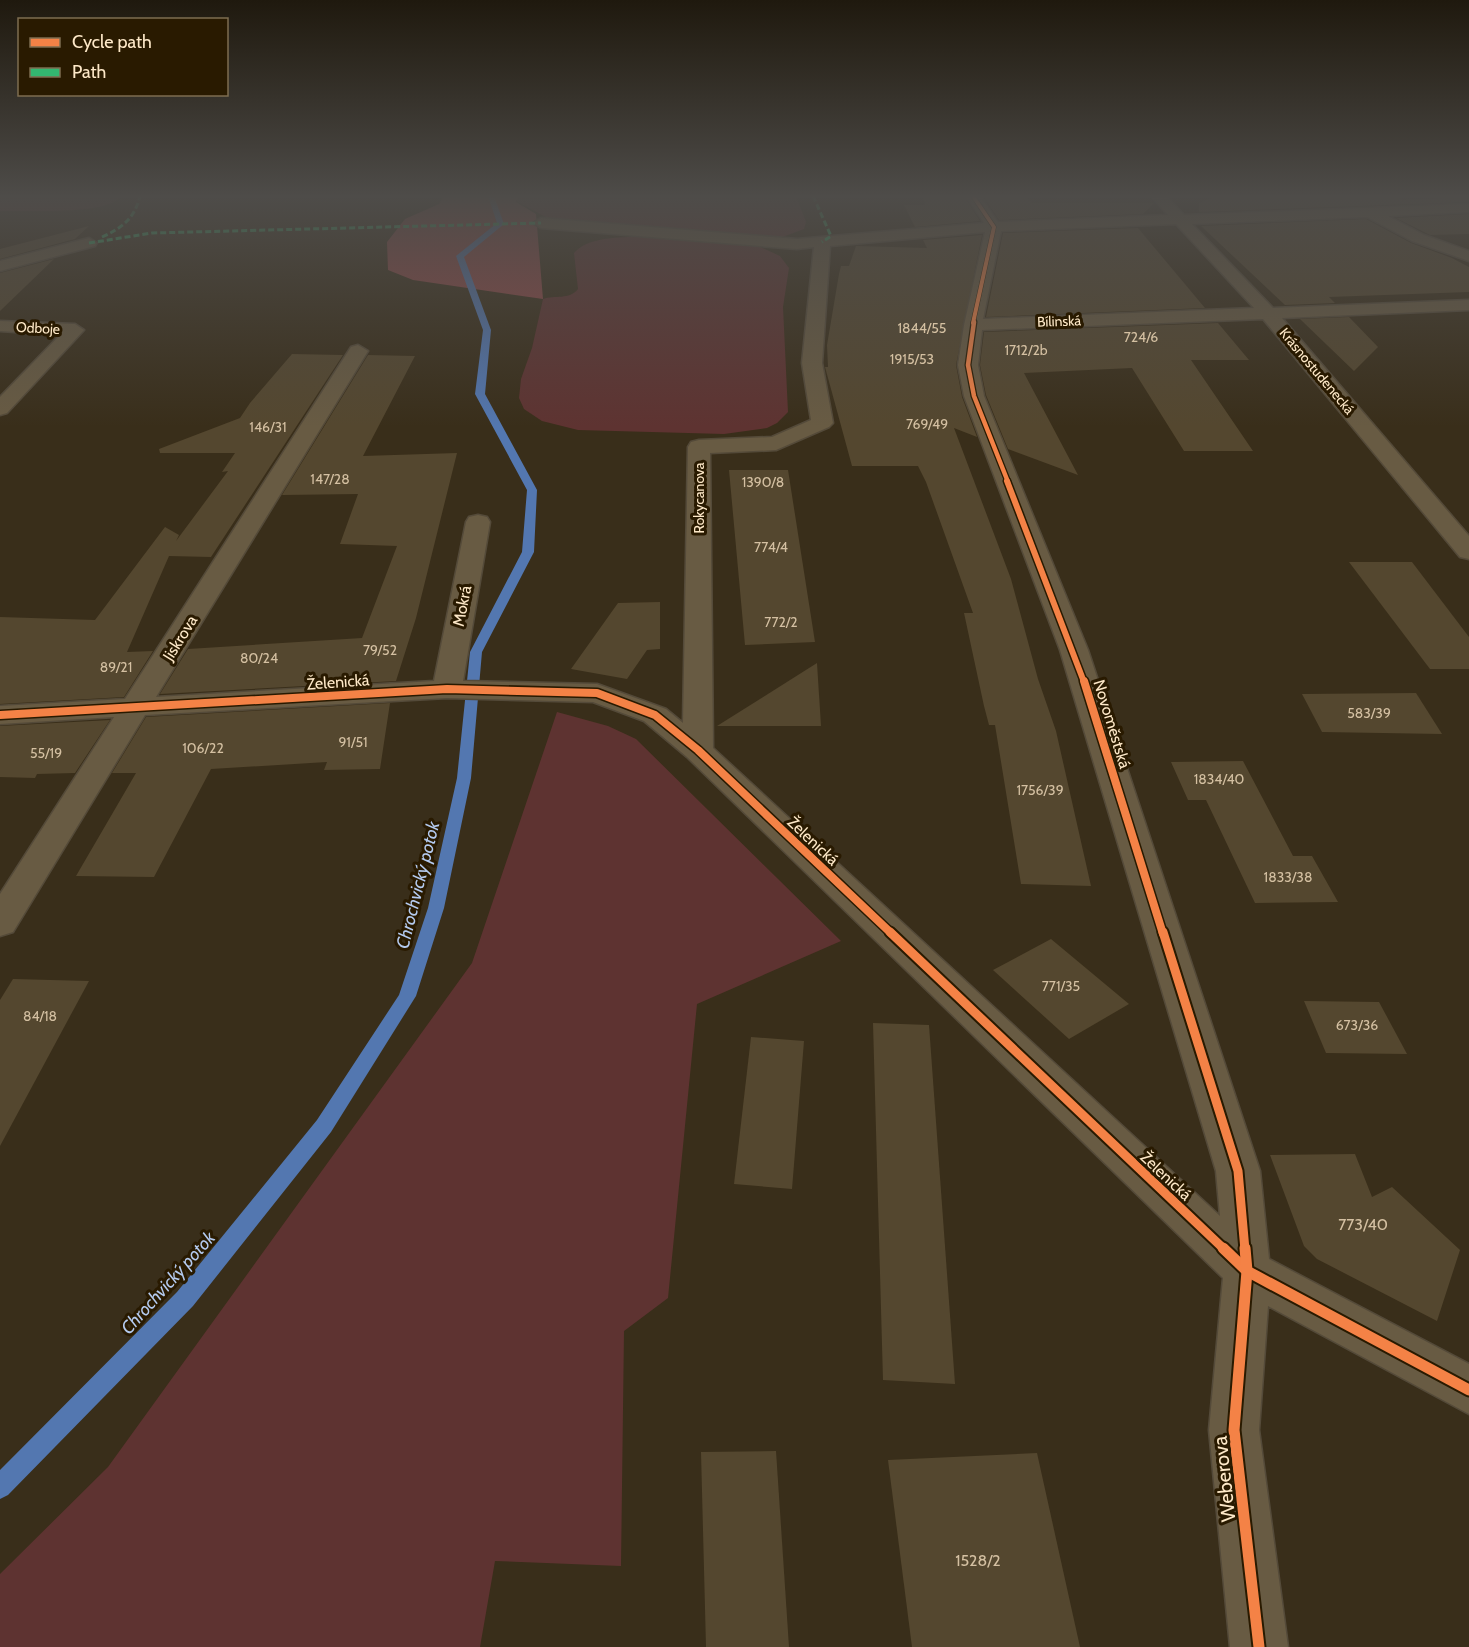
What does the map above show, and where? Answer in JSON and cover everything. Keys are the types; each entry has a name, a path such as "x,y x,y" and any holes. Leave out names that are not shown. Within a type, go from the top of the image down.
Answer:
{"street":[{"name":"Rokycanova","path":"698,750 699,447 776,443 822,423 812,363 819,273"},
{"name":"Novoměstská","path":"984,273 973,325 968,365 974,396 1074,650 1238,1171 1247,1271"},
{"name":"Krásnostudenecká","path":"1231,273 1268,313 1469,552"},
{"name":"Bílinská","path":"973,325 1469,305"},
{"name":"Odboje","path":"0,326 75,330 0,409"},
{"name":"Jiskrova","path":"0,922 136,709 358,351"},
{"name":"Mokrá","path":"452,689 478,522"},
{"name":"Želenická","path":"0,715 136,709 452,689 502,689 597,693 655,715 698,750 1247,1271 1469,1390"},
{"name":"Weberova","path":"1247,1271 1234,1430 1259,1647"}],"shaded area":[{"path":"395,273 541,273 543,299 413,280"},
{"path":"576,273 788,273 783,307 788,412 777,423 767,428 724,434 578,430 542,421 524,409 519,398 521,379 532,348 543,299 570,295 578,289"},
{"path":"557,712 608,726 636,739 841,941 697,1004 668,1298 624,1331 621,1566 495,1561 480,1647 0,1647 0,1574 108,1467 472,963"}],"building":[{"path":"1,273 40,273 0,311"},
{"path":"974,273 956,365 962,397 977,437 954,428 1011,579 1038,679 1056,731 1091,886 1021,884 995,725 989,725 964,613 973,613 926,482 918,466 852,466 825,367 828,367 827,345 839,274"},
{"path":"995,273 1176,273 1205,308 986,317"},
{"path":"1251,273 1469,273 1469,292 1329,297 1335,303 1285,305"},
{"path":"1349,317 1378,347 1354,371 1300,319"},
{"path":"1218,323 1249,360 1191,360 1253,451 1184,451 1132,368 1024,373 1078,475 1008,449 986,395 980,365 984,332"},
{"path":"292,354 343,355 211,557 169,556 127,652 153,651 124,697 0,704 0,617 95,620 165,527 179,535 176,541 228,471 222,472 235,453 160,453 159,449 240,418"},
{"path":"368,355 415,356 363,456 457,453 416,618 396,681 160,694 188,649 362,638 397,546 340,544 358,494 282,495"},
{"path":"729,470 788,470 815,642 745,645"},
{"path":"1349,562 1412,562 1469,637 1469,669 1430,669"},
{"path":"660,602 660,649 647,650 627,679 571,669 618,603"},
{"path":"817,663 821,726 717,726"},
{"path":"1416,693 1442,734 1322,732 1302,694"},
{"path":"390,703 380,769 324,770 327,762 211,769 154,877 76,876 136,773 112,773 146,717"},
{"path":"110,720 75,773 37,774 35,778 0,777 0,726"},
{"path":"1243,761 1293,856 1312,856 1338,902 1255,903 1206,800 1188,800 1171,762"},
{"path":"1051,939 1129,1004 1069,1039 993,970"},
{"path":"13,979 89,981 0,1146 0,1000"},
{"path":"1304,1001 1379,1002 1407,1054 1326,1053"},
{"path":"873,1023 929,1025 955,1384 883,1380"},
{"path":"751,1037 804,1041 792,1189 734,1184"},
{"path":"1355,1154 1372,1197 1392,1187 1460,1250 1437,1321 1317,1259 1304,1246 1270,1155"},
{"path":"776,1451 789,1647 706,1647 701,1452"},
{"path":"1037,1453 1080,1647 912,1647 888,1460"}],"waterway":[{"name":"Chrochvický potok","path":"0,1487 185,1299 324,1126 407,996 436,908 464,778 476,652 528,552 532,490 480,394 487,330 466,273"}],"cycle path":[{"path":"984,273 973,325 968,365 974,396 1074,650 1238,1171 1247,1271 1234,1430 1259,1647"},
{"path":"0,715 447,689 597,693 655,715 698,750 1247,1271 1469,1390"}]}
